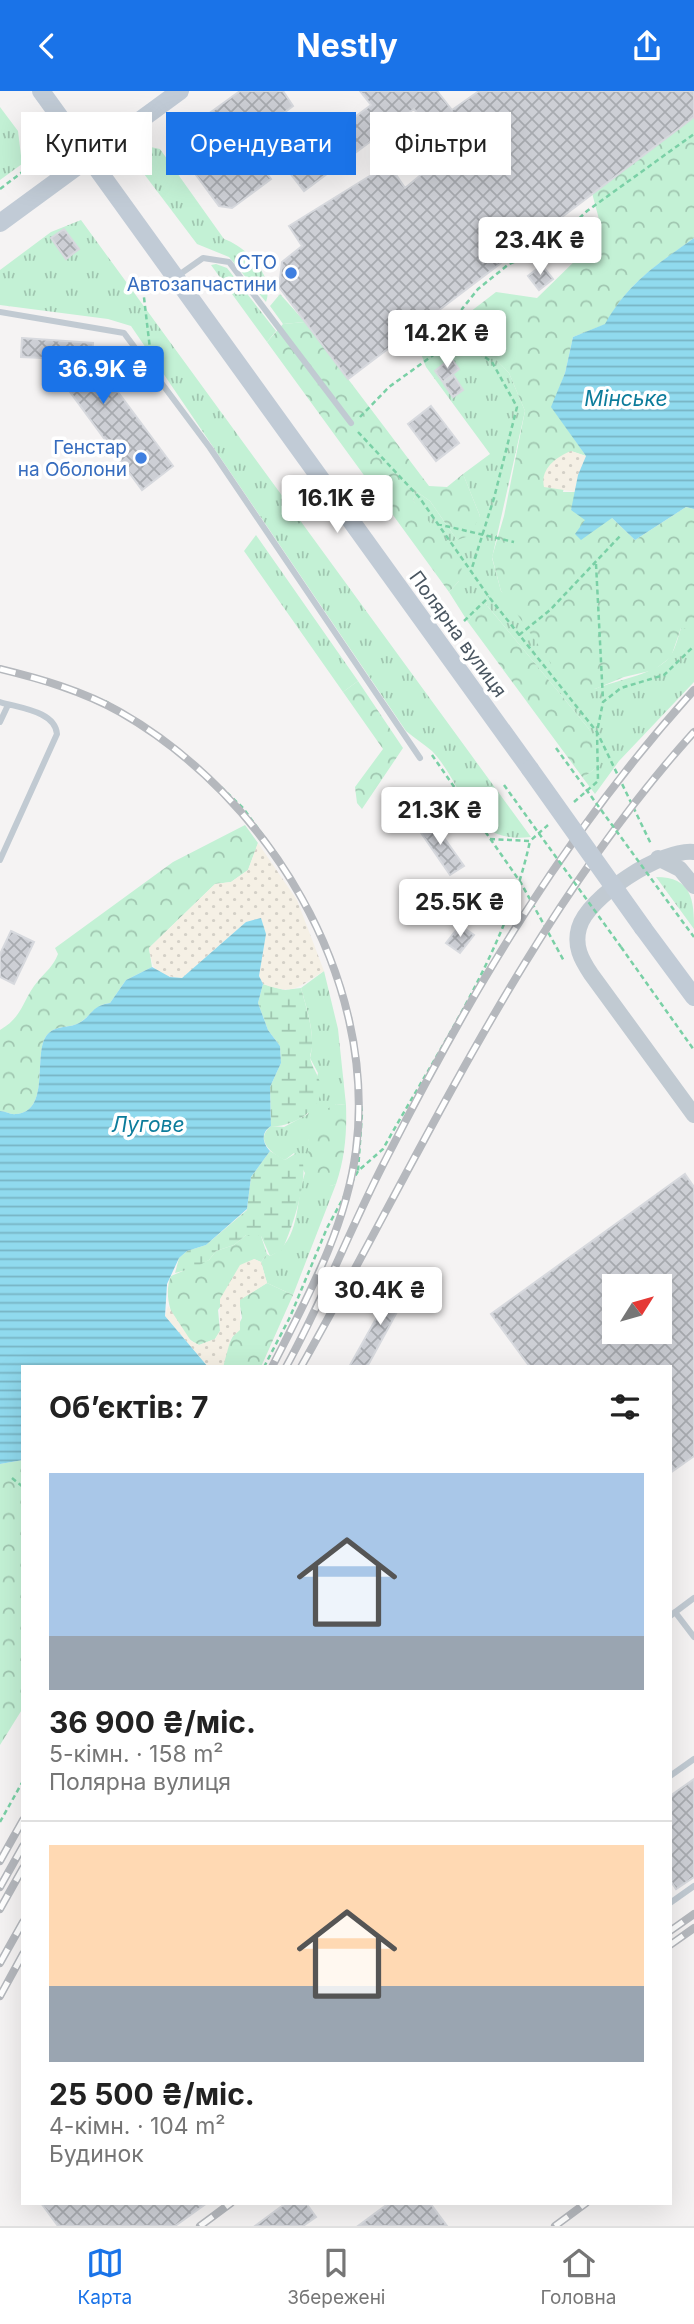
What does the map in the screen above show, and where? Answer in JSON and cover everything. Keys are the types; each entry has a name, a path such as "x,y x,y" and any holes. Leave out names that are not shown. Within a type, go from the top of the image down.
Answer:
{"main road":[{"name":"Полярна вулиця","path":"41,91 56,112"},
{"path":"149,112 175,92"},
{"path":"0,223 65,175"},
{"name":"Полярна вулиця","path":"102,175 694,997"}],"street":[{"path":"694,852 672,853 658,858 600,899 586,914 579,927 578,954 694,1115"},
{"path":"658,858 680,869 694,886"}],"lane":[{"path":"175,278 203,258 229,262 351,423"},
{"path":"0,312 124,333 210,448 420,758"},
{"path":"0,702 49,718 56,725 57,734 0,860"},
{"path":"0,722 8,705"},
{"path":"694,1598 673,1614 694,1637"},
{"path":"672,1775 694,1759"},
{"path":"672,1902 694,1886"}],"path":[{"path":"351,423 389,387 457,338 462,310 478,289 509,264 547,249 587,211 694,134"},
{"path":"0,189 21,173"},
{"path":"143,289 151,355"},
{"path":"457,338 492,362 517,407 471,571"},
{"path":"358,432 419,497 489,597 597,732 658,858"},
{"path":"437,524 514,542"},
{"path":"519,635 550,610 621,535"},
{"path":"596,564 604,702 597,732"},
{"path":"464,621 489,597"},
{"path":"604,702 621,688 664,675 694,646"},
{"path":"0,667 105,701 142,723 205,772 243,808 278,856 317,925 335,969 353,1029 362,1112 358,1171"},
{"path":"556,748 694,937"},
{"path":"429,751 521,883 569,969"},
{"path":"504,785 694,1050"},
{"path":"265,1365 290,1317 327,1228 358,1171 383,1149 495,950 521,883 530,841"},
{"path":"12,1478 21,1485"},
{"path":"0,1822 21,1785"}],"green space":[{"path":"0,107 18,131 21,165 0,180"},
{"path":"694,117 694,238 655,266 633,286 606,324 573,337 565,373 552,407 586,456 571,451 563,492 577,492 571,510 612,518 635,540 686,507 694,509 694,628 681,628 671,657 654,670 624,677 595,689 564,682 501,591 492,557 504,516 525,411 509,373 466,329 470,312 496,292 537,298 584,252 600,223 592,193"},
{"path":"152,147 160,149 166,157 166,175 178,175 224,239 242,249 257,264 266,282 266,302 229,257 197,244 145,175 152,175"},
{"path":"81,220 531,837 510,837 493,832 481,823 432,751 406,731 131,326 108,319 0,305 0,270 51,232"},
{"path":"211,265 227,268 276,331 267,342"},
{"path":"280,294 305,322 283,324 270,306"},
{"path":"470,312 467,329 509,373 525,411 492,558 501,591 595,689 658,667 671,655 681,628 694,628 694,682 619,761 595,794 583,778 598,766 589,729 486,604 474,612 468,622 449,592 459,581 413,500 417,492 430,501 457,540 480,516 463,474 490,454 426,367 420,351 424,342"},
{"path":"305,322 429,486 447,487 463,474 480,516 469,536 457,540 430,501 417,492 413,500 462,567 459,581 449,592 267,342 283,324"},
{"path":"256,535 358,681 343,692 244,551"},
{"path":"485,603 589,729 598,750 598,766 583,778 468,622 474,612"},
{"path":"358,681 403,748 362,809 357,803 355,787 383,749 343,692"},
{"path":"245,825 258,843 248,870 231,882 215,884 149,948 152,967 126,980 110,1003 97,1008 75,1025 56,1029 48,1034 42,1047 39,1082 33,1104 27,1111 16,1114 0,1111 0,1030 14,1019 33,988 54,962 58,954 55,948 173,862"},
{"path":"656,877 668,878 684,886 691,900 694,929"},
{"path":"324,971 338,1029 346,1105 336,1104 323,1116 310,1135 310,1151 331,1186 336,1184 293,1295 267,1283 261,1262 267,1254 270,1256 280,1249 292,1231 305,1173 294,1153 285,1160 266,1146 264,1136 271,1126 284,1127 308,1114 318,1073 310,1058 311,1032 301,988"},
{"path":"263,984 284,990 301,988 309,1017 311,1061 321,1088 320,1096 311,1111 295,1121 279,1126 271,1126 270,1087 281,1063 280,1046 268,1030 258,1003"},
{"path":"336,1104 346,1105 346,1135 339,1174 336,1184 331,1186 313,1167 308,1144 316,1121 324,1111"},
{"path":"270,1151 285,1160 298,1152 304,1171 291,1229 282,1250 270,1256 261,1236 246,1235 234,1245 216,1251 209,1260 194,1268 175,1273 179,1258 187,1251 206,1245 247,1210 251,1177"},
{"path":"254,1233 261,1236 267,1254 261,1262 254,1259 218,1310 220,1331 215,1339 199,1345 177,1325 169,1305 168,1285 171,1276 209,1260 216,1251 234,1245 246,1235"},
{"path":"267,1283 293,1295 262,1365 223,1365 226,1350 242,1318 239,1300"},
{"path":"21,1460 21,1711 0,1745 0,1464"}],"sand":[{"path":"571,451 586,456 578,475 577,492 544,487 544,475 550,465"},
{"path":"258,843 297,900 324,971 296,988 274,988 263,984 259,976 266,934 261,918 246,922 182,978 167,976 158,971 152,963 149,948 215,884 231,882 248,870"},
{"path":"254,1259 261,1262 267,1283 240,1300 240,1330 231,1338 224,1365 206,1365 165,1316 168,1306 191,1341 199,1345 215,1339 220,1331 220,1299 240,1265"}],"water":[{"name":"Мінське","path":"694,238 694,509 686,507 635,540 612,518 581,540 575,534 585,520 571,510 578,475 586,456 551,407 565,373 573,337 605,324 633,286 655,266"},
{"name":"Лугове","path":"261,918 266,934 259,976 263,984 258,1003 268,1030 280,1046 281,1063 270,1087 271,1126 265,1132 264,1139 270,1151 251,1177 247,1209 206,1245 187,1251 179,1258 167,1284 165,1316 206,1365 21,1365 21,1460 0,1464 0,1111 16,1114 27,1111 33,1104 39,1082 42,1047 48,1034 79,1023 96,1008 110,1003 126,980 152,967 170,977 182,978 246,922"}],"building":[{"path":"240,91 283,91 293,106 285,112 211,112"},
{"path":"360,91 437,91 452,110 479,91 694,91 694,117 348,379 279,287 282,262 302,246 289,226 371,175 396,175 405,188 421,175 511,175 511,112 416,112 414,109 410,112 370,112 370,142 356,152 356,116 371,105"},
{"path":"196,175 268,175 271,179 232,208 219,206"},
{"path":"291,175 325,175 304,191"},
{"path":"64,229 79,249 66,259 51,238"},
{"path":"542,265 553,279 539,290 528,276"},
{"path":"22,338 93,343 92,357 173,466 142,490 45,358 21,357"},
{"path":"451,358 459,369 443,382 435,371"},
{"path":"454,376 463,390 453,397 444,384"},
{"path":"431,406 459,443 436,461 408,424"},
{"path":"430,818 464,866 450,875 417,827"},
{"path":"460,925 474,935 460,953 446,943"},
{"path":"11,931 34,942 14,984 0,977 0,954"},
{"path":"685,1174 694,1187 694,1456 672,1472 672,1365 529,1365 491,1314"},
{"path":"396,1283 409,1290 368,1365 350,1365"},
{"path":"694,1779 694,1877 676,1889 672,1883 672,1795"},
{"path":"42,2205 204,2205 175,2226 58,2226"},
{"path":"283,2205 307,2205 316,2217 303,2226 255,2226"},
{"path":"386,2205 431,2205 447,2226 358,2226"}],"railway":[{"path":"0,669 46,681 91,698 120,712 173,748 222,792 265,842 301,898 330,958 349,1020 358,1085 356,1150 344,1207 334,1235 311,1289 273,1365"},
{"path":"287,1365 387,1157 488,972 563,856 604,799 694,690"},
{"path":"302,1365 435,1120 528,957 579,879 634,804 694,732"},
{"path":"0,1861 21,1824"},
{"path":"0,1887 21,1850"},
{"path":"0,1909 21,1872"},
{"path":"672,1930 694,1914"},
{"path":"0,1963 21,1926"},
{"path":"672,1944 694,1928"},
{"path":"0,1996 21,1958"},
{"path":"200,2226 228,2205"},
{"path":"555,2226 583,2205"}],"place":[{"name":"СТО Автозапчастини","path":"291,273"},
{"name":"Генстар на Оболони","path":"141,458"}]}
